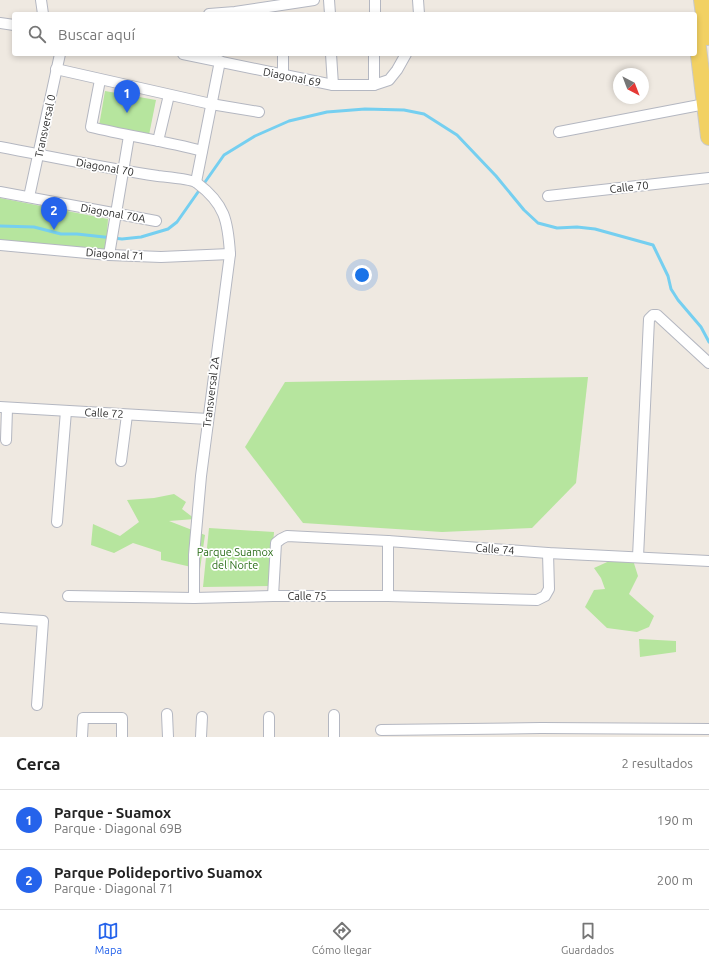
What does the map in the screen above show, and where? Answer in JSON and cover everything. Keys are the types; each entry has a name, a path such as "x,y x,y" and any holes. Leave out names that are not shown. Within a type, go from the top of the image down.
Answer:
{"main road":[{"path":"692,0 694,12"},
{"path":"702,0 709,53"},
{"path":"697,39 709,137"}],"street":[{"path":"41,0 43,12"},
{"path":"247,12 284,9 314,0"},
{"path":"329,0 330,12"},
{"path":"375,0 375,12"},
{"path":"418,0 419,12"},
{"path":"0,25 12,25"},
{"name":"Transversal 0","path":"30,197 59,56"},
{"name":"Diagonal 69","path":"194,56 220,61 233,59 283,76 333,85 374,85 389,80 405,56"},
{"path":"283,56 283,76"},
{"path":"331,56 333,85"},
{"path":"374,56 374,85"},
{"path":"196,182 220,61"},
{"path":"56,69 211,104 259,112"},
{"path":"100,80 91,127 202,151"},
{"path":"158,141 169,95"},
{"path":"559,132 705,104"},
{"path":"110,250 129,136"},
{"name":"Diagonal 70","path":"0,147 123,171 196,182"},
{"name":"Calle 70","path":"548,196 709,178"},
{"name":"Transversal 2A","path":"194,598 196,522 230,254 226,219 219,204 196,182"},
{"name":"Diagonal 70A","path":"0,192 156,220"},
{"name":"Diagonal 71","path":"0,245 110,250 161,257 230,254"},
{"path":"638,557 649,320 653,315 657,315 709,363"},
{"path":"4,408 6,440"},
{"name":"Calle 72","path":"4,408 208,419"},
{"path":"57,522 66,411"},
{"path":"121,461 127,415"},
{"name":"Calle 74","path":"273,596 276,543 287,536 548,553 709,561"},
{"path":"388,542 388,596"},
{"name":"Calle 75","path":"68,596 194,598 388,596 537,600 545,596 549,589 548,553"},
{"path":"0,618 43,621 37,705"},
{"path":"167,714 168,737"},
{"path":"334,715 334,737"},
{"path":"201,737 202,717"},
{"path":"269,737 270,717"},
{"path":"82,737 83,718 122,718 122,737"},
{"path":"381,730 396,734 709,729"}],"green space":[{"path":"105,91 156,100 149,135 99,126"},
{"path":"0,198 108,219 106,253 0,241"},
{"path":"588,377 576,483 532,528 442,532 303,523 245,447 285,382"},
{"path":"174,494 186,502 182,509 195,519 169,521 205,535 200,569 161,560 161,552 133,543 114,553 91,545 93,524 120,536 139,522 127,500 154,498"},
{"name":"Parque Suamox del Norte","path":"209,528 274,532 270,586 203,587"},
{"path":"632,557 638,576 629,594 654,616 649,627 637,632 607,628 585,607 594,590 605,589 601,578 594,568 616,558"},
{"path":"639,639 676,641 676,652 640,657"}],"waterway":[{"path":"0,226 34,227 61,234 77,234 122,239 141,237 168,229 177,222 224,155 255,136 289,121 327,112 365,109 404,110 424,114 457,135 496,176 524,210 538,223 557,228 577,227 595,229 653,245 668,276 671,289 678,300 701,327 709,342"}],"place":[{"name":"Parque - Suamox","path":"127,113"},
{"name":"Parque Polideportivo Suamox","path":"54,230"}]}
